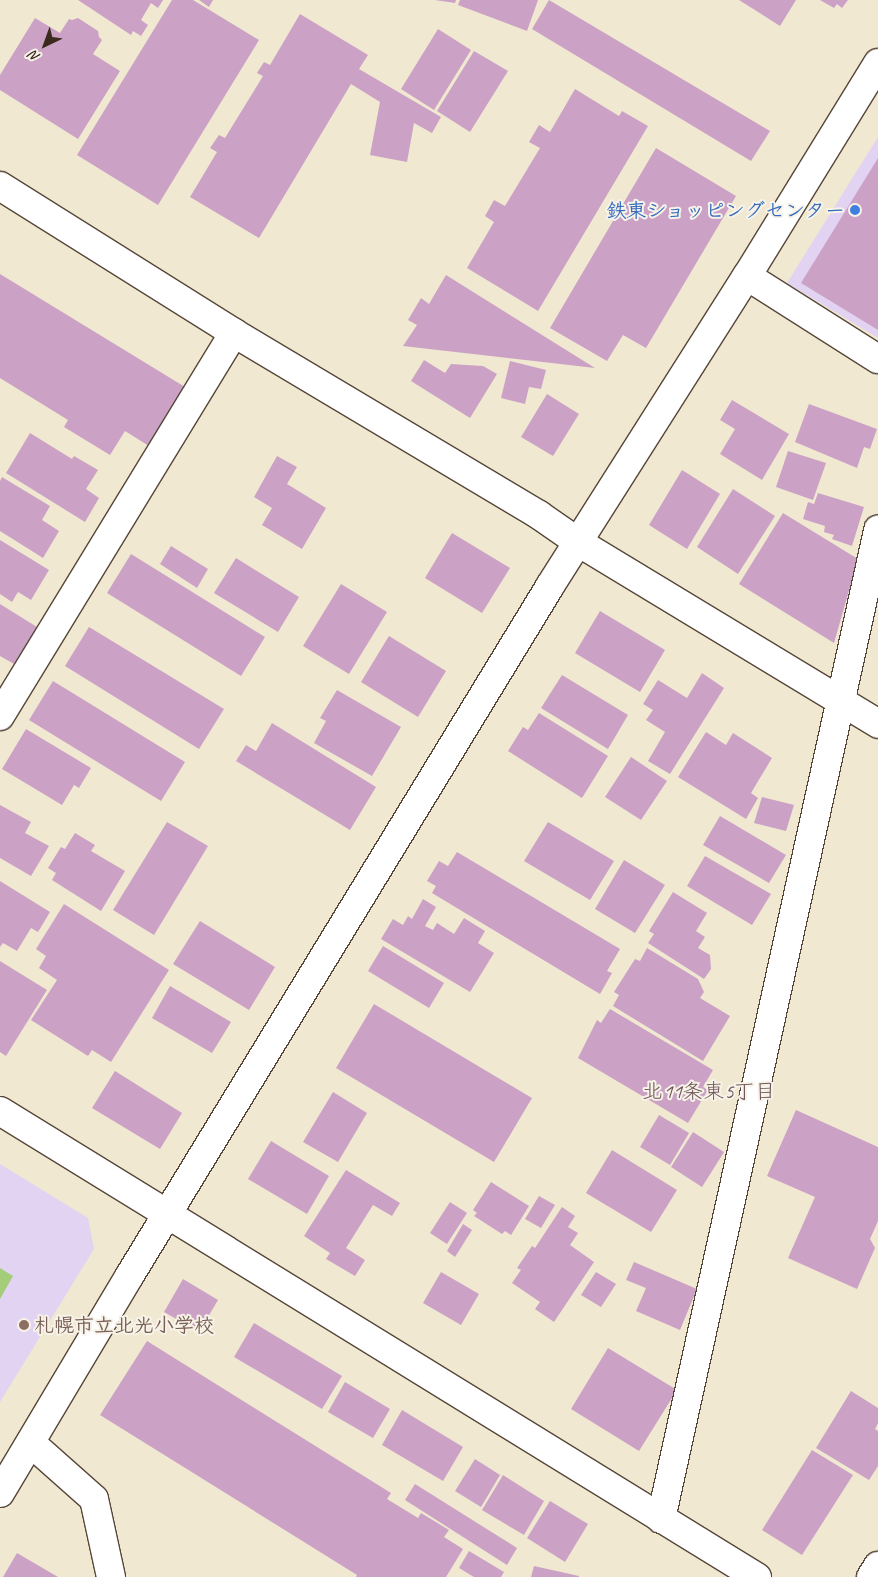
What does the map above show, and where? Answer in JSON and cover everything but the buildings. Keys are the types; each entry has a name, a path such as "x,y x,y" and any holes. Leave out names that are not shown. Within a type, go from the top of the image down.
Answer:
{"street":[{"path":"0,1493 167,1214 578,542 748,276 878,63"},
{"path":"0,186 234,333 538,515 578,542 878,724"},
{"path":"748,276 878,360"},
{"path":"0,716 234,333"},
{"path":"661,1519 878,530"},
{"path":"0,1112 757,1577"},
{"path":"31,1443 94,1499 111,1577"},
{"path":"871,1577 878,1566"}],"shaded area":[{"name":"鉄東ショッピングセンター","path":"878,137 878,338 787,283"},
{"name":"札幌市立北光小学校","path":"0,1164 88,1218 94,1249 0,1402"}],"green space":[{"path":"0,1268 13,1276 0,1299"}],"place":[{"name":"鉄東ショッピングセンター","path":"855,210"},
{"name":"札幌市立北光小学校","path":"24,1325"}],"district":[{"name":"北11条東5丁目","path":"709,1091"}]}
